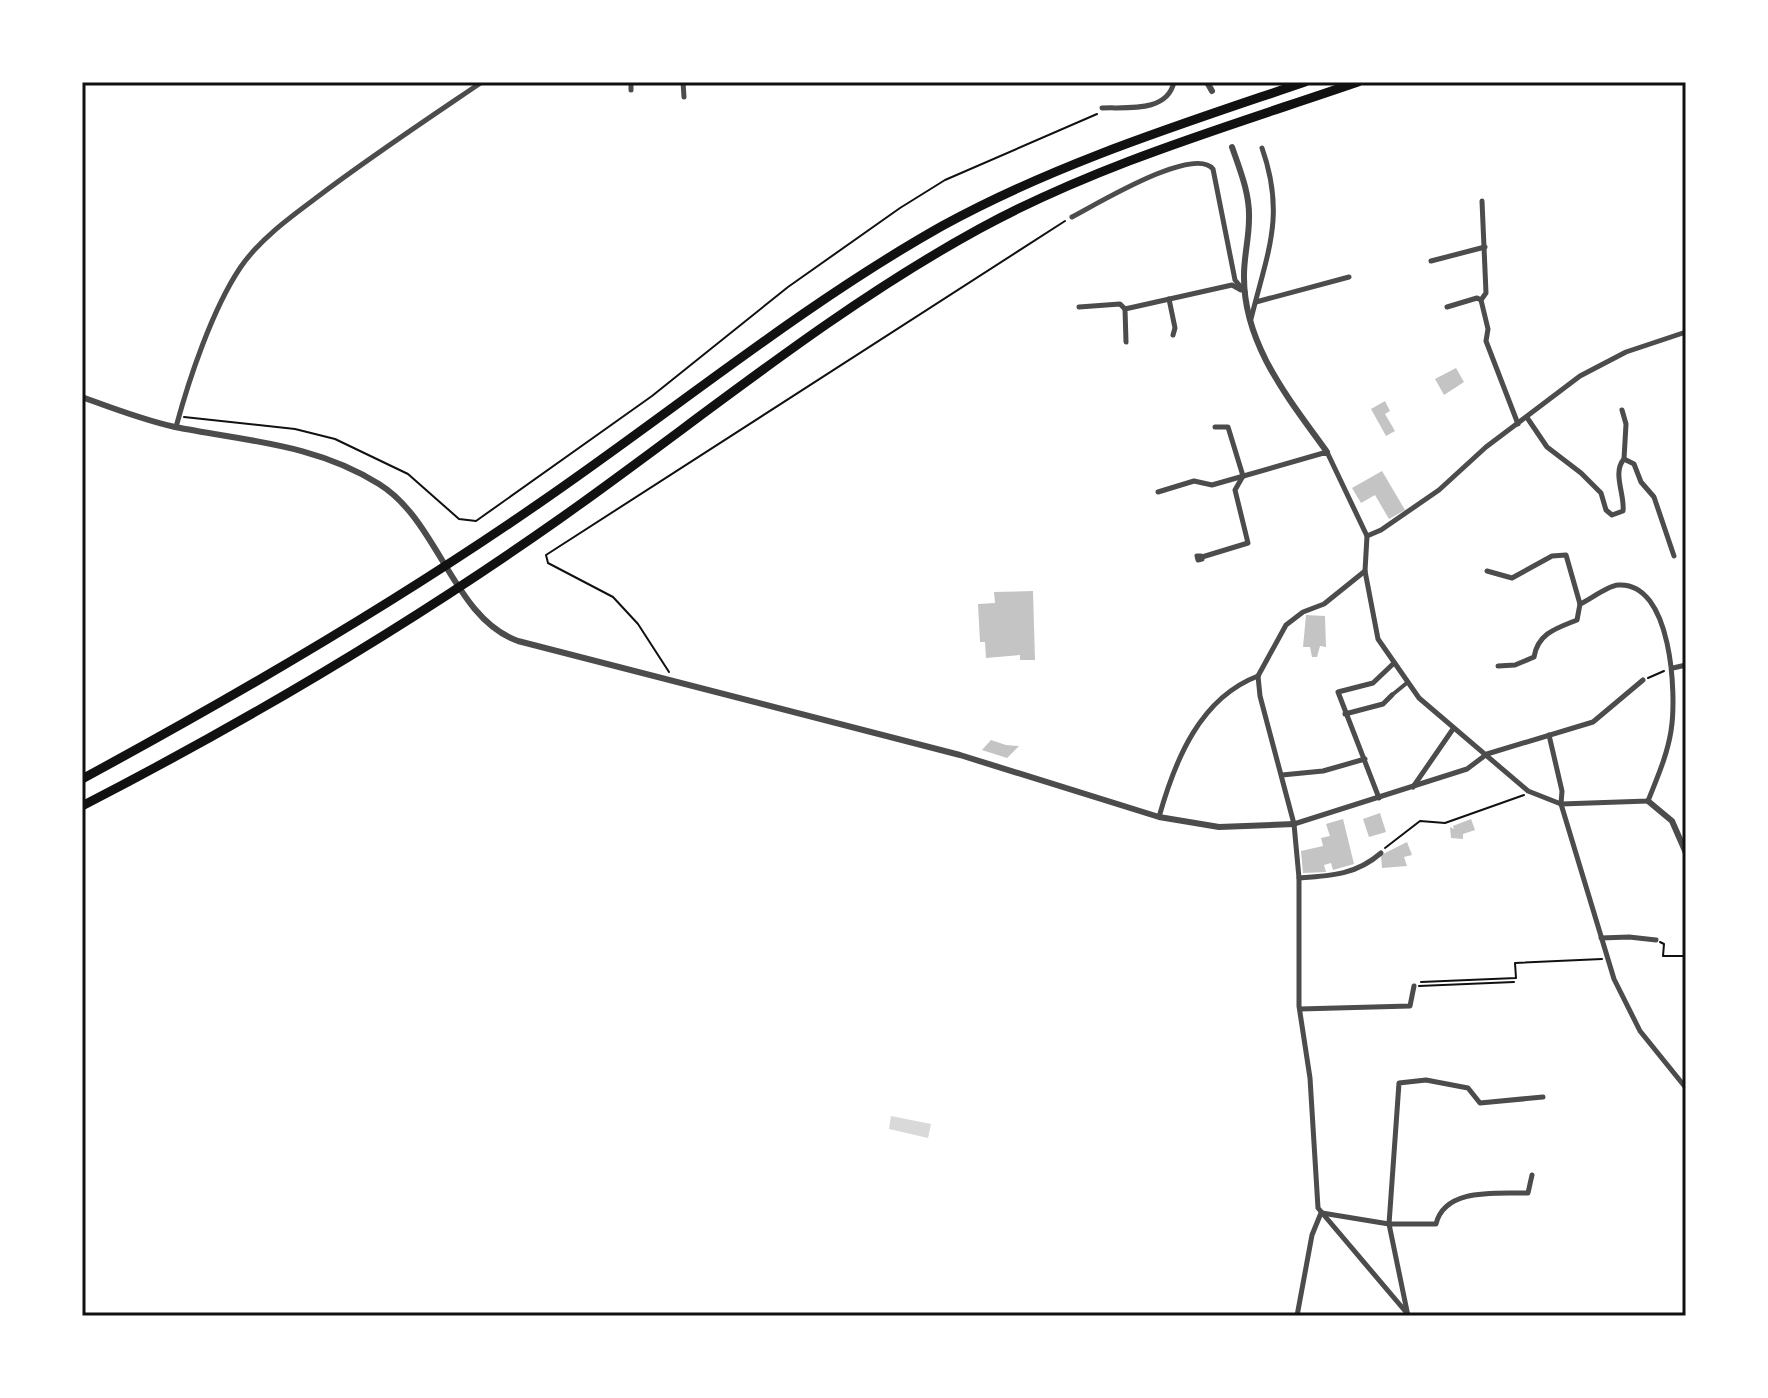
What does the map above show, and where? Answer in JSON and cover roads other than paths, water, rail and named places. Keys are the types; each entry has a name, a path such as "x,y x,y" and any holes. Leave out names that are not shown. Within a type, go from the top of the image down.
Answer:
{"highway":[{"path":"82,779 248,688 381,608 539,504 848,285 941,227 1019,188 1111,149 1305,82"},
{"path":"82,806 263,709 450,593 852,308 957,241 1029,204 1114,167 1358,82"}],"street":[{"path":"176,427 191,372 239,270 251,254 279,226 360,164 482,82"},
{"path":"631,82 631,90"},
{"path":"683,82 684,97"},
{"path":"1102,108 1157,104 1167,97 1174,82"},
{"path":"1207,82 1212,91"},
{"path":"1232,147 1244,182 1250,215 1244,276 1251,320 1269,370 1327,452 1367,536 1365,571 1378,639 1408,682 1453,729 1528,791 1561,804 1648,801 1672,821 1686,853"},
{"path":"1251,320 1272,234 1276,197 1262,148"},
{"path":"1072,217 1168,170 1195,162 1206,163 1213,169 1235,280 1246,292"},
{"path":"1482,201 1486,293 1481,300 1488,329 1486,341 1518,424"},
{"path":"1431,261 1485,247"},
{"path":"1255,302 1349,277"},
{"path":"1125,309 1232,285 1246,292"},
{"path":"1447,307 1477,298 1481,300"},
{"path":"1169,299 1175,328 1173,335"},
{"path":"1079,307 1120,304 1125,309 1126,342"},
{"path":"1367,536 1381,530 1439,490 1486,447 1606,361 1686,332"},
{"path":"82,397 176,427 306,450 344,465 395,496 437,550 472,604 487,623 504,636 960,755 1159,817 1219,827 1294,824 1467,769 1487,754 1593,722 1643,680"},
{"path":"1528,419 1547,447 1601,493 1606,510 1612,515 1623,511 1618,470 1624,459 1626,424 1622,410"},
{"path":"1202,557 1248,543 1235,490 1243,476 1228,427 1215,427"},
{"path":"1158,492 1194,481 1212,485 1327,452"},
{"path":"1624,459 1634,464 1641,482 1654,497 1674,556"},
{"path":"1487,571 1512,578 1552,556 1566,555 1580,604 1577,620 1549,631 1536,645 1534,657 1528,662 1498,666"},
{"path":"1159,817 1180,750 1190,735 1234,685 1258,676 1286,625 1303,612 1324,604 1365,571"},
{"path":"1580,604 1616,585 1636,588 1661,617 1673,668 1669,747 1648,801"},
{"path":"1379,798 1338,692 1373,683 1394,663"},
{"path":"1673,668 1686,665"},
{"path":"1258,676 1294,824 1299,878 1300,1009 1310,1078 1321,1213 1312,1235 1297,1316"},
{"path":"1345,714 1383,704 1408,682"},
{"path":"1412,787 1453,729"},
{"path":"1549,735 1562,791 1561,804 1607,958 1640,1031 1686,1088"},
{"path":"1282,775 1323,771 1365,759"},
{"path":"1299,878 1341,875 1359,869 1381,853"},
{"path":"1601,938 1656,940"},
{"path":"1300,1009 1410,1006 1414,986"},
{"path":"1407,1314 1389,1224 1399,1083 1426,1080 1468,1088 1476,1102 1543,1097"},
{"path":"1321,1213 1389,1224 1436,1224 1439,1212 1455,1200 1528,1193 1532,1175"},
{"path":"1321,1213 1407,1314"}]}
